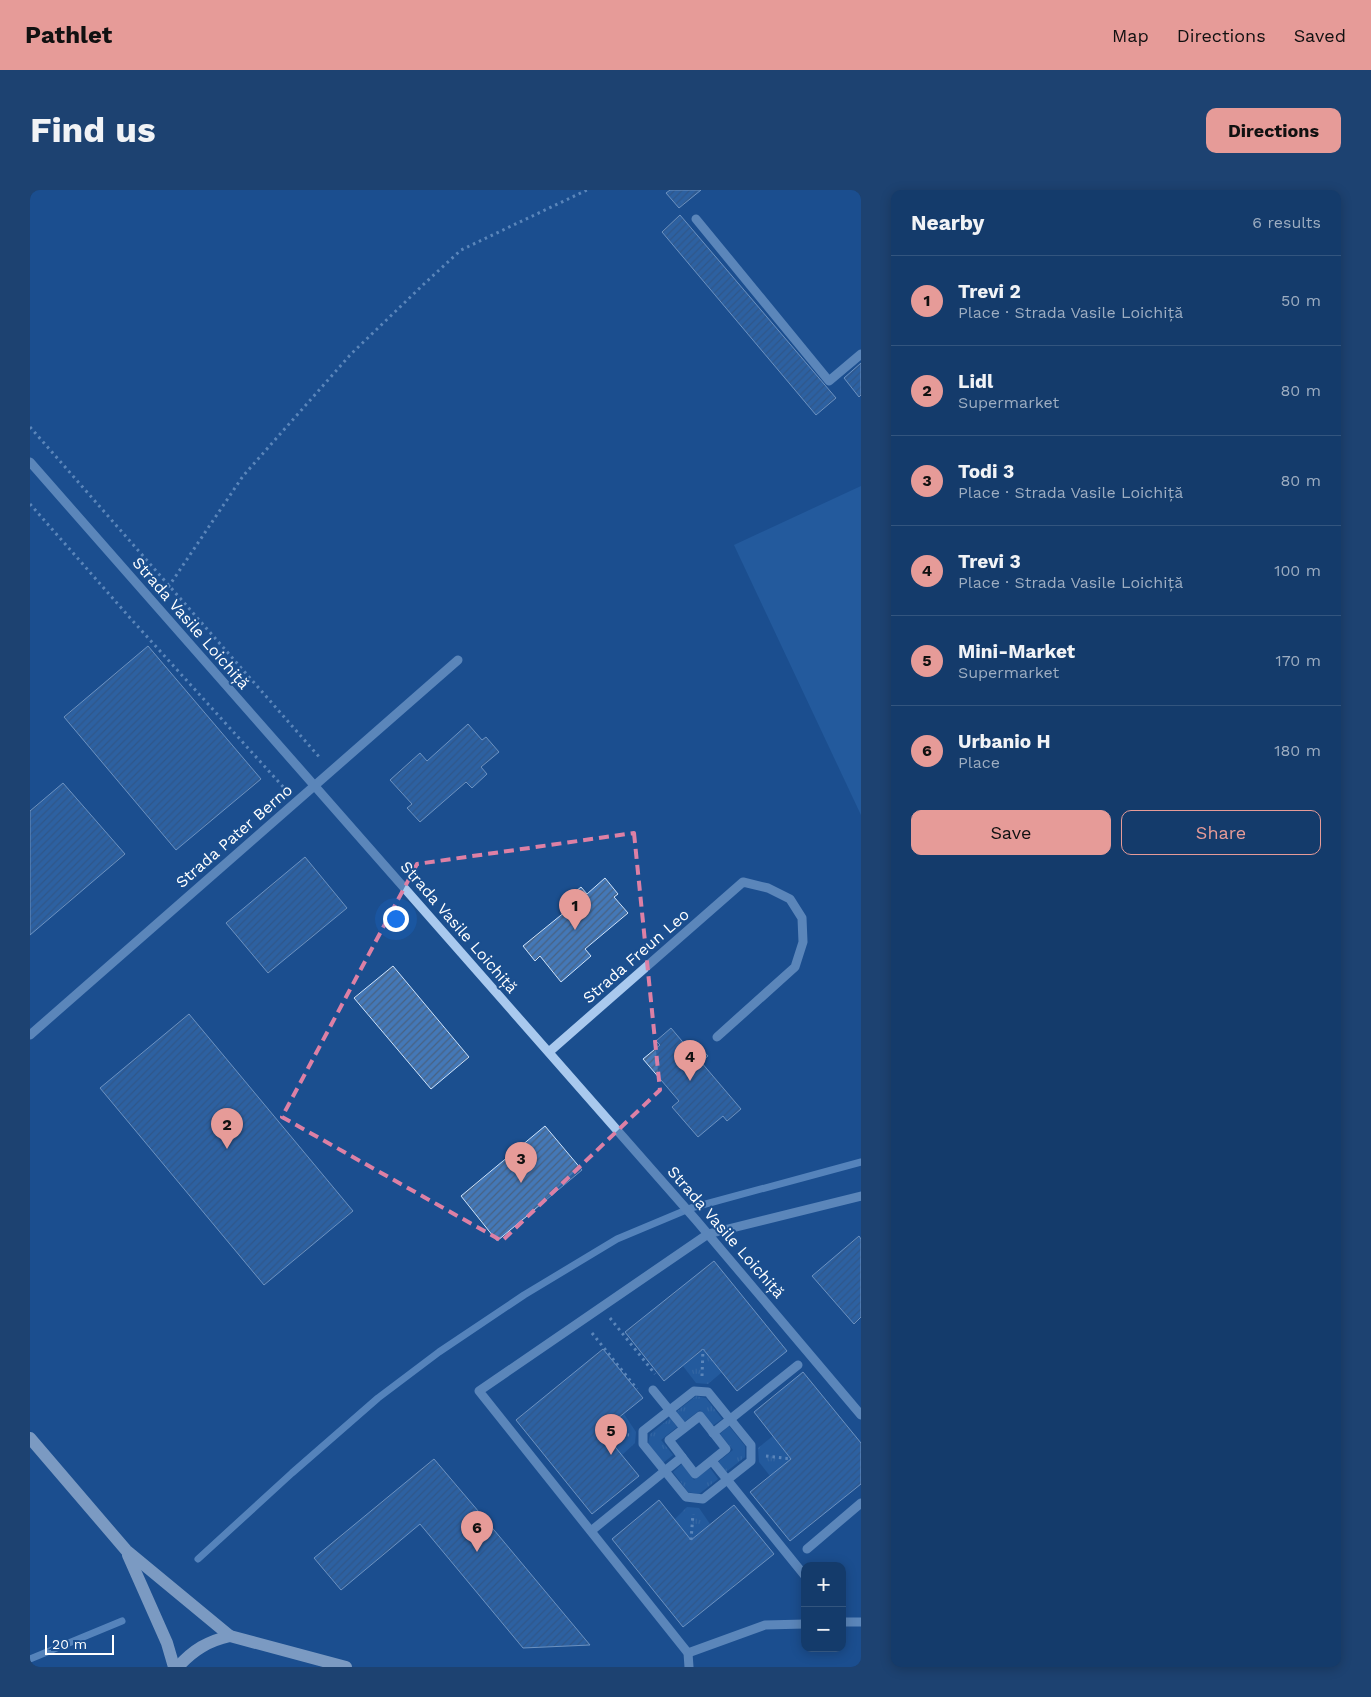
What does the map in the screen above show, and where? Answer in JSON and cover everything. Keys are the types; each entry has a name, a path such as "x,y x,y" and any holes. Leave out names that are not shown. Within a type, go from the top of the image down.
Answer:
{"main road":[{"path":"30,1438 126,1550 230,1636 346,1667"},
{"path":"126,1550 167,1643 174,1667"},
{"path":"178,1667 190,1654 213,1640 230,1636"}],"street":[{"path":"696,219 829,381 861,354"},
{"name":"Strada Vasile Loichiță","path":"30,462 696,1220 861,1415"},
{"name":"Strada Pater Berno","path":"30,1035 458,660"},
{"name":"Strada Freun Leo","path":"549,1052 743,882 768,888 790,899 802,918 804,942 795,967 717,1037"},
{"path":"689,1667 688,1653 479,1390 708,1234 861,1196"},
{"path":"713,1433 798,1365"},
{"path":"653,1390 684,1428"},
{"path":"694,1391 701,1392 708,1392 751,1445 750,1461 703,1499 686,1497 643,1444 644,1432 694,1391"},
{"path":"700,1416 726,1450 695,1474 669,1440 684,1428 700,1416"},
{"path":"591,1531 682,1457"},
{"path":"712,1461 801,1571"},
{"path":"807,1549 861,1503"},
{"path":"846,1622 861,1622"},
{"path":"688,1653 765,1625 801,1624"}],"path":[{"path":"152,600 169,586 243,476 351,354 418,290 461,250 587,190"},
{"path":"30,427 332,771"},
{"path":"30,504 296,802"},
{"path":"604,1348 644,1397 662,1383 623,1334"},
{"path":"701,1392 703,1350"},
{"path":"602,1431 643,1438"},
{"path":"751,1454 792,1459"},
{"path":"691,1540 695,1498"}],"highlighted area":[{"path":"634,833 660,1090 502,1241 282,1117 417,864"}],"green space":[{"path":"861,486 861,815 734,545"},
{"path":"703,1349 722,1372 708,1384 696,1383 683,1366"},
{"path":"696,1396 706,1398 722,1419 712,1426 700,1410 684,1422 676,1412"},
{"path":"624,1414 636,1432 635,1443 622,1455 602,1431"},
{"path":"670,1418 677,1427 661,1440 673,1455 663,1463 648,1444 650,1434"},
{"path":"729,1426 745,1446 745,1457 726,1472 718,1462 733,1450 720,1434"},
{"path":"773,1436 791,1459 770,1476 759,1462 758,1448"},
{"path":"682,1464 694,1480 710,1468 718,1479 699,1494 688,1492 673,1472"},
{"path":"687,1507 699,1508 710,1524 691,1540 674,1520"}],"building":[{"path":"670,190 701,190 679,208 666,193"},
{"path":"680,215 836,398 816,415 662,232"},
{"path":"861,363 861,395 859,397 844,378"},
{"path":"148,646 261,779 176,850 64,717"},
{"path":"468,724 482,740 486,737 499,752 481,767 487,774 472,788 466,782 420,822 407,808 412,804 390,780 420,753 427,761"},
{"path":"63,783 125,854 30,935 30,811"},
{"path":"305,857 347,908 268,973 226,923"},
{"path":"605,878 618,894 614,897 628,913 585,949 591,956 561,982 540,956 535,961 523,946 571,907 565,900 581,887 587,894"},
{"path":"393,966 469,1057 431,1089 354,998"},
{"path":"189,1014 353,1211 264,1285 100,1088"},
{"path":"671,1028 687,1047 694,1041 708,1056 701,1062 741,1109 727,1121 723,1116 698,1137 672,1107 679,1101 643,1059 660,1045 656,1041"},
{"path":"545,1126 582,1170 497,1241 461,1196"},
{"path":"859,1236 861,1239 861,1317 854,1324 812,1276"},
{"path":"714,1261 787,1351 737,1391 703,1349 664,1381 625,1332"},
{"path":"603,1349 643,1398 602,1431 639,1476 592,1514 516,1420"},
{"path":"803,1372 861,1443 861,1484 790,1541 750,1492 791,1459 754,1412"},
{"path":"434,1459 590,1645 523,1648 420,1524 341,1590 314,1558"},
{"path":"659,1500 691,1540 734,1505 774,1554 683,1627 612,1539"}],"waterway":[{"path":"198,1559 378,1398 439,1352 524,1295 617,1239 691,1208 861,1162"},
{"path":"30,1659 122,1621"}],"place":[{"name":"Trevi 2","path":"575,930"},
{"name":"Trevi 3","path":"690,1081"},
{"name":"Lidl","path":"227,1149"},
{"name":"Todi 3","path":"521,1183"},
{"name":"Mini-Market","path":"611,1455"},
{"name":"Urbanio H","path":"477,1552"}]}
